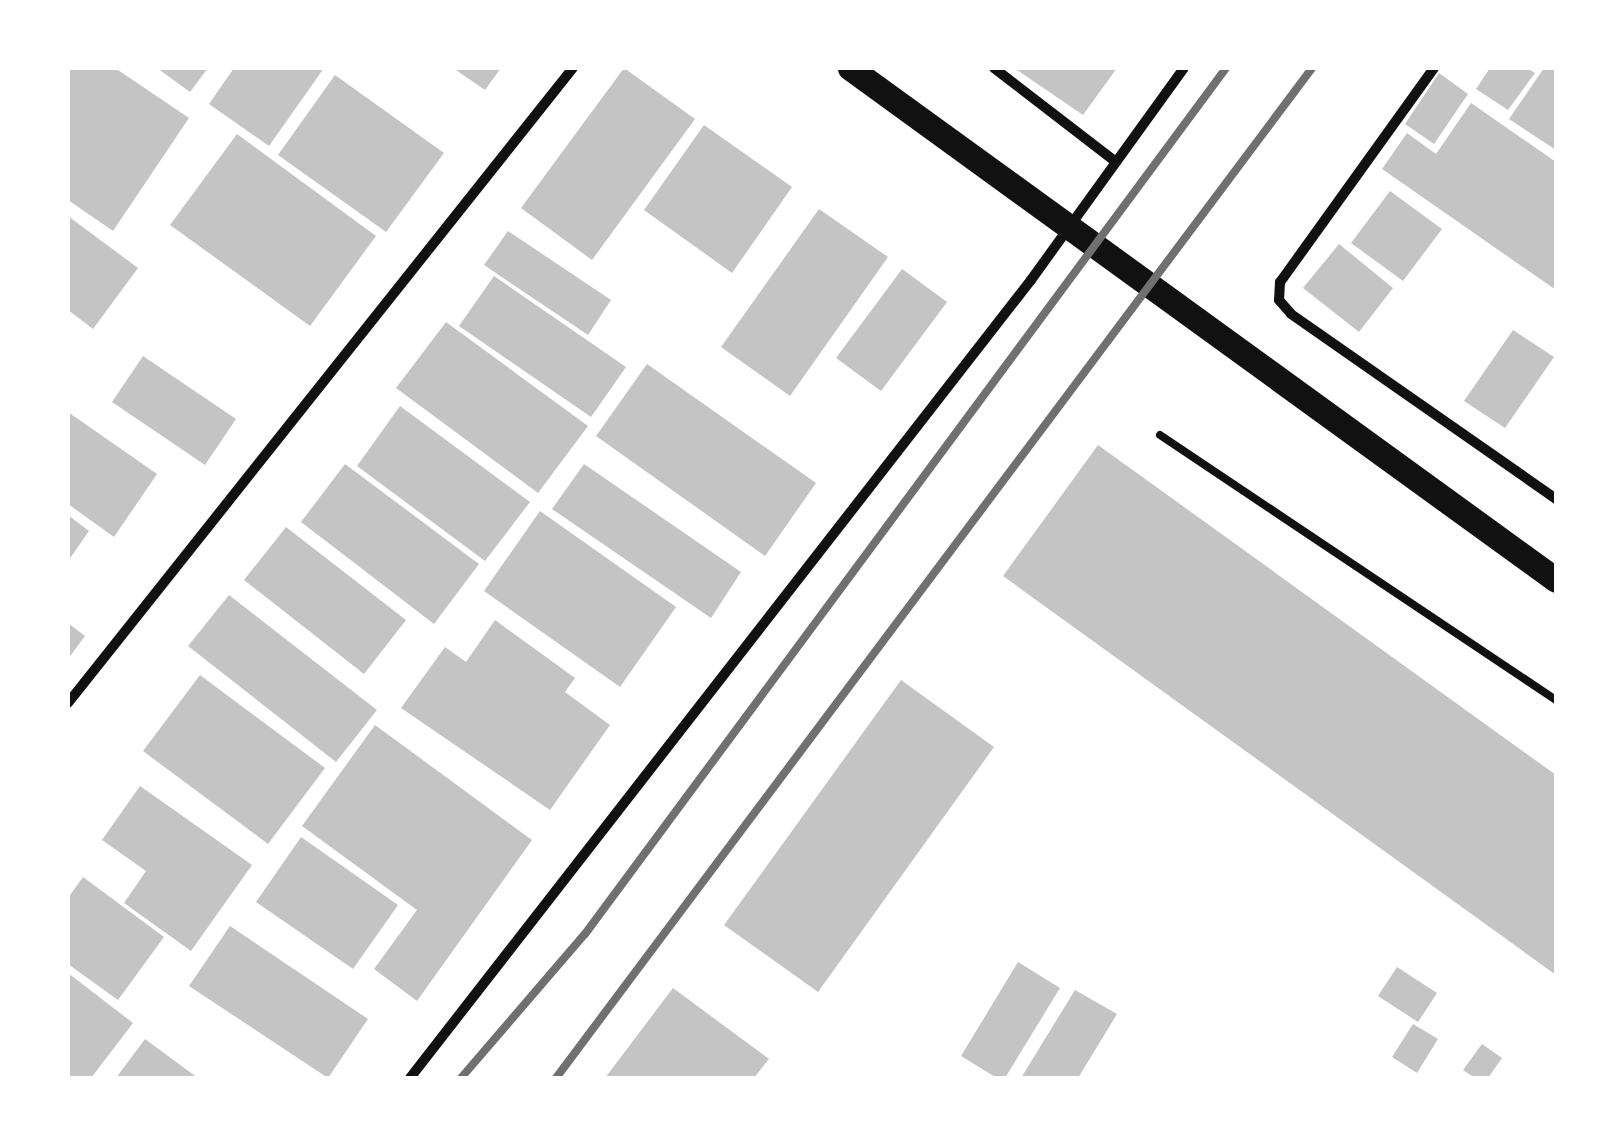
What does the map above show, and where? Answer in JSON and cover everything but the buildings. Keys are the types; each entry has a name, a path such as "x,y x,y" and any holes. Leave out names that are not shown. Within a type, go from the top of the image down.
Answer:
{"main road":[{"path":"850,68 1556,580"}],"street":[{"path":"68,702 573,68"},
{"path":"994,68 1116,162"},
{"path":"410,1078 1031,280 1184,68"},
{"path":"1434,68 1280,282 1279,300 1291,314 1556,499"}],"lane":[{"path":"1160,435 1556,700"}],"railway":[{"path":"461,1078 585,934 1226,68"},
{"path":"556,1078 1312,68"}]}
